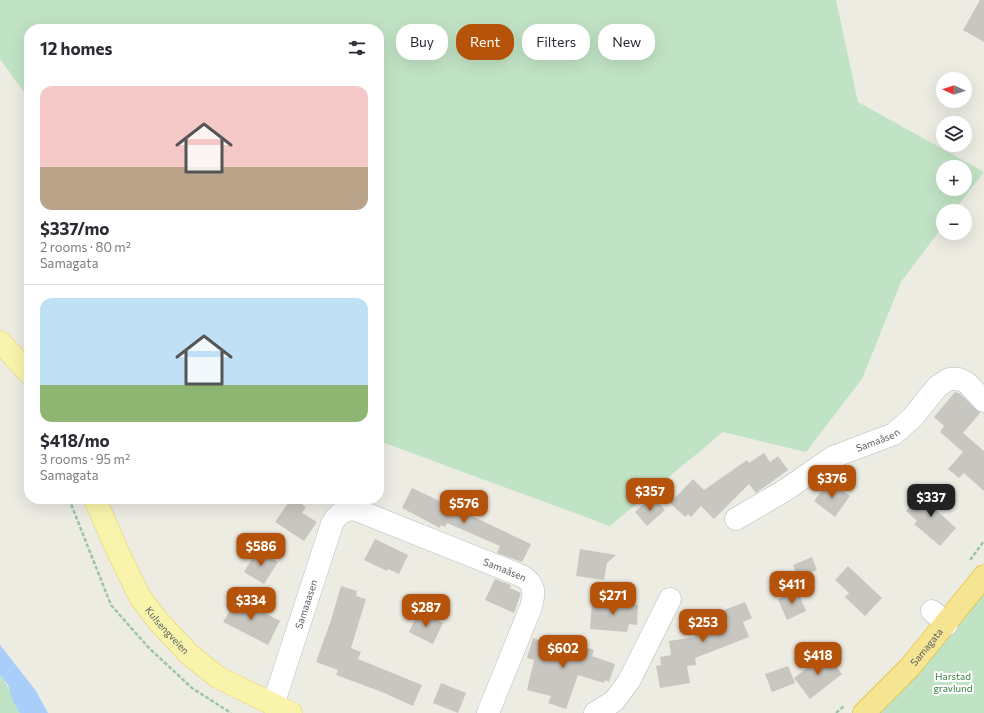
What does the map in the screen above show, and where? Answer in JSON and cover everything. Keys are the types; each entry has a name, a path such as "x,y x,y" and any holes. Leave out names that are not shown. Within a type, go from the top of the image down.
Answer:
{"highway":[{"name":"Samagata","path":"864,713 910,667 939,617 984,576"}],"main road":[{"path":"0,342 24,368"},
{"name":"Kulsengveien","path":"97,504 117,550 140,597 158,621 190,655 219,678 282,709"}],"street":[{"name":"Samaåsen","path":"736,518 787,489 833,457 894,434 913,417 938,386 948,379 959,379 967,383 984,401"},
{"name":"Samaåsen","path":"347,510 354,510 522,576 530,581 535,594 531,607 488,713"},
{"name":"Samaaasen","path":"282,709 332,524 336,517 347,510"},
{"path":"595,713 614,701 629,681 670,599"}],"green space":[{"path":"0,0 836,0 858,102 936,145 936,152 948,152 962,160 936,160 936,196 966,196 959,204 936,204 936,235 901,282 862,379 806,452 723,432 610,526 384,443 384,24 24,24 24,92 0,59"},
{"path":"972,165 984,172 972,188"},
{"name":"Harstad gravlund","path":"984,593 984,713 878,713 925,666"},
{"path":"0,675 8,688 20,713 0,713"}],"water":[{"path":"0,645 36,691 48,713 20,713 12,699 8,685 0,675"}],"building":[{"path":"980,0 984,0 984,42 963,30"},
{"path":"955,392 959,393 980,413 963,433 984,451 984,491 964,473 959,478 948,469 963,452 940,432 944,426 934,417"},
{"path":"764,453 770,462 778,456 788,470 756,493 749,484 714,519 701,506 691,517 688,514 685,517 670,503 693,479 704,490 747,460 749,463"},
{"path":"829,481 850,496 835,517 814,501"},
{"path":"412,488 531,544 522,562 497,553 500,546 447,523 445,527 441,525 440,528 402,508"},
{"path":"926,489 940,501 934,508 956,528 940,546 914,524 917,521 906,511"},
{"path":"655,499 665,510 647,526 635,512 648,500 651,503"},
{"path":"288,504 302,504 306,507 302,513 317,522 304,541 275,522"},
{"path":"375,539 408,555 399,574 388,569 387,571 364,560"},
{"path":"258,549 278,562 264,584 244,572"},
{"path":"580,549 616,555 607,563 604,580 576,576"},
{"path":"812,557 817,570 798,578 793,565"},
{"path":"848,566 882,598 865,616 845,597 849,593 835,580"},
{"path":"495,579 511,585 510,588 521,593 514,613 485,600"},
{"path":"341,586 357,591 356,596 366,599 351,648 361,652 358,659 422,685 413,706 382,692 336,675 338,670 316,662"},
{"path":"797,590 806,611 787,620 778,599"},
{"path":"236,598 280,621 268,645 223,622 229,612 226,605 233,604"},
{"path":"592,601 638,605 637,625 629,624 627,632 590,629"},
{"path":"745,602 752,618 743,622 749,637 695,658 696,665 687,666 690,683 660,688 656,666 661,665 660,657 671,655 669,641 695,637 690,623"},
{"path":"419,611 443,623 433,644 409,632"},
{"path":"550,635 594,650 592,656 615,664 609,682 605,680 604,683 578,675 566,709 548,703 551,696 527,690 534,660 527,658 533,638 548,643"},
{"path":"826,654 842,674 810,699 794,678"},
{"path":"788,666 795,683 772,692 765,674"},
{"path":"441,683 466,693 458,713 433,703"}]}
